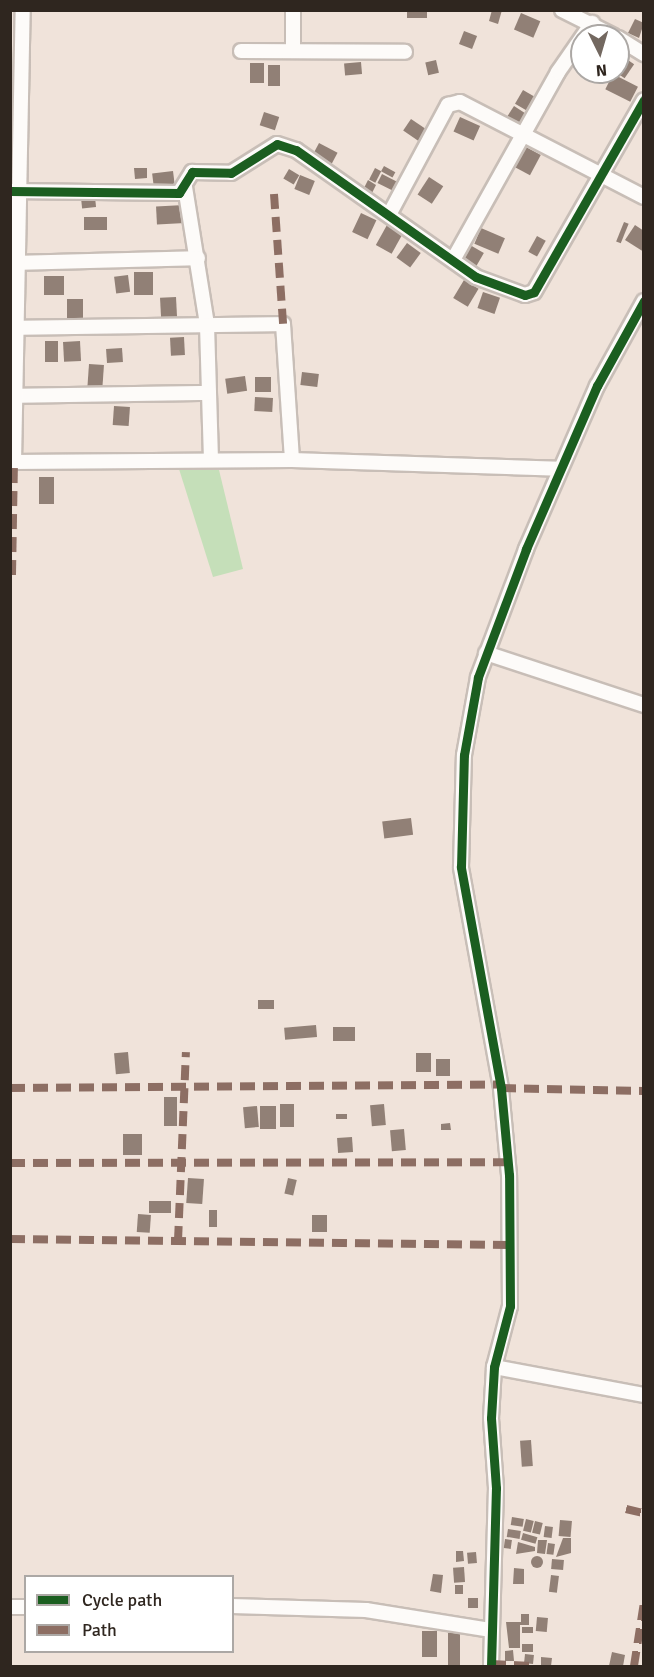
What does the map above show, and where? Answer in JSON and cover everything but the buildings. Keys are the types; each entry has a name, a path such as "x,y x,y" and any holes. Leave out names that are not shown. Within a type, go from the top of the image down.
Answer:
{"street":[{"path":"23,10 15,191 12,462 292,460 559,470"},
{"path":"293,10 293,51"},
{"path":"453,260 523,135 592,23 562,10"},
{"path":"630,46 644,54"},
{"path":"241,51 405,52"},
{"path":"15,191 178,192 185,187 192,172 231,172 277,144 296,150 390,213 453,260 510,292 534,292 604,177 644,100"},
{"path":"390,213 448,105 460,102 644,197"},
{"path":"185,187 207,325 211,459"},
{"path":"14,263 198,258"},
{"path":"491,1666 494,1367 510,1306 509,1175 503,1100 465,902 458,824 464,755 486,653 559,470 644,301"},
{"path":"13,328 283,324 292,460"},
{"path":"13,396 209,393"},
{"path":"486,653 644,705"},
{"path":"494,1367 644,1395"},
{"path":"234,1606 366,1610 491,1630"}],"green space":[{"path":"179,469 219,470 243,569 213,577"}],"marked path":[{"path":"274,194 283,324"},
{"path":"12,575 14,462"},
{"path":"178,1241 186,1052"},
{"path":"10,1088 501,1085"},
{"path":"501,1088 644,1091"},
{"path":"10,1163 508,1162"},
{"path":"10,1239 510,1245"},
{"path":"626,1509 644,1513"},
{"path":"634,1666 644,1602"},
{"path":"491,1664 532,1666"}],"cycle path":[{"path":"10,191 179,193 192,172 231,173 277,144 296,150 476,277 525,295 534,292 644,100"},
{"path":"491,1666 496,1488 491,1418 494,1367 510,1306 509,1175 501,1088 461,867 464,755 478,677 526,549 597,386 644,301"}]}
